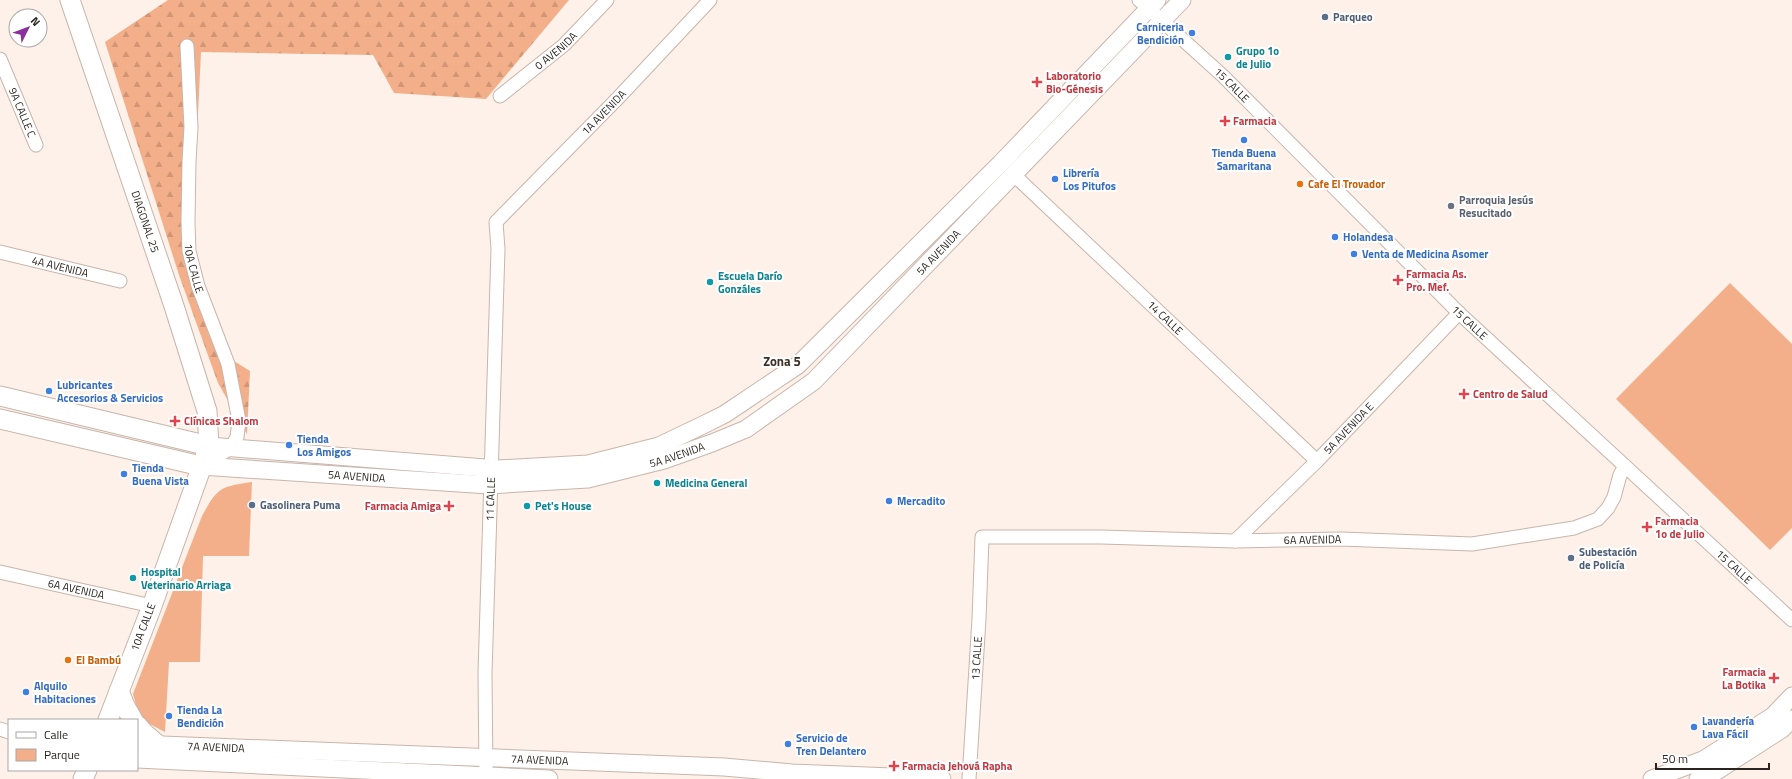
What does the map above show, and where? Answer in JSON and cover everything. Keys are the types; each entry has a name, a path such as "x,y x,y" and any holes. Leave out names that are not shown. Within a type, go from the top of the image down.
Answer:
{"main road":[{"name":"DIAGONAL 25","path":"72,1 203,396 207,411 209,446"},
{"name":"5A AVENIDA","path":"0,396 209,446"},
{"path":"9,421 22,402"},
{"name":"5A AVENIDA","path":"9,421 201,466"},
{"name":"10A CALLE","path":"108,719 152,606 209,446"},
{"path":"119,691 132,719"},
{"path":"138,726 157,744"}],"street":[{"name":"0 AVENIDA","path":"500,96 564,45 607,0"},
{"name":"1A AVENIDA","path":"496,222 618,98 710,0"},
{"name":"5A AVENIDA","path":"201,466 491,477 588,479 664,460 746,429 814,381 1182,0"},
{"name":"5A AVENIDA","path":"209,446 491,477 588,464 659,446 725,414 798,365 1001,164 1148,3"},
{"name":"15 CALLE","path":"1148,3 1161,22 1223,76 1459,313 1792,620"},
{"name":"10A CALLE","path":"187,46 191,127 188,222 189,251 198,286 226,355 238,421 237,437 232,448"},
{"name":"9A CALLE C","path":"0,59 36,145"},
{"name":"14 CALLE","path":"1014,175 1317,461"},
{"name":"11 CALLE","path":"486,776 485,673 498,249 496,222"},
{"name":"4A AVENIDA","path":"0,252 120,281"},
{"name":"5A AVENIDA E","path":"1235,541 1317,461 1459,313"},
{"path":"201,466 232,448"},
{"name":"6A AVENIDA","path":"982,537 1101,537 1235,541 1341,539 1472,544 1574,528 1598,518 1608,508 1614,496 1620,475 1625,466"},
{"name":"13 CALLE","path":"969,779 979,627 982,537"},
{"name":"6A AVENIDA","path":"0,572 152,606"},
{"path":"1652,779 1703,760 1773,716 1792,696"},
{"path":"1698,779 1712,774 1782,729 1792,719"},
{"name":"7A AVENIDA","path":"138,744 724,767 792,776 942,779"},
{"name":"7A AVENIDA","path":"138,759 549,779"}],"green space":[{"path":"168,0 569,0 486,99 394,93 373,55 201,52 192,238 221,353 250,371 247,434 218,383 179,275 105,42"},
{"path":"1730,283 1792,344 1792,528 1770,550 1616,399"},
{"path":"252,482 249,556 203,556 200,662 169,662 165,732 144,721 136,705 133,694 202,516 212,499 221,490 233,485"}],"place":[{"name":"Parqueo","path":"1325,17"},
{"name":"Carniceria Bendición","path":"1192,33"},
{"name":"Grupo 1o de Julio","path":"1228,57"},
{"name":"Laboratorio Bio-Génesis","path":"1037,82"},
{"name":"Farmacia","path":"1225,121"},
{"name":"Tienda Buena Samaritana","path":"1244,140"},
{"name":"Librería Los Pitufos","path":"1055,179"},
{"name":"Cafe El Trovador","path":"1300,184"},
{"name":"Parroquia Jesús Resucitado","path":"1451,206"},
{"name":"Holandesa","path":"1335,237"},
{"name":"Venta de Medicina Asomer","path":"1354,254"},
{"name":"Farmacia As. Pro. Mef.","path":"1398,280"},
{"name":"Escuela Darío Gonzáles","path":"710,282"},
{"name":"Lubricantes Accesorios & Servicios","path":"49,391"},
{"name":"Centro de Salud","path":"1464,394"},
{"name":"Clínicas Shalom","path":"175,421"},
{"name":"Tienda Los Amigos","path":"289,445"},
{"name":"Tienda Buena Vista","path":"124,474"},
{"name":"Medicina General","path":"657,483"},
{"name":"Mercadito","path":"889,501"},
{"name":"Gasolinera Puma","path":"252,505"},
{"name":"Farmacia Amiga","path":"449,506"},
{"name":"Pet's House","path":"527,506"},
{"name":"Farmacia 1o de Julio","path":"1647,527"},
{"name":"Subestación de Policía","path":"1571,558"},
{"name":"Hospital Veterinario Arriaga","path":"133,578"},
{"name":"El Bambú","path":"68,660"},
{"name":"Farmacia La Botika","path":"1774,678"},
{"name":"Alquilo Habitaciones","path":"26,692"},
{"name":"Tienda La Bendición","path":"169,716"},
{"name":"Lavandería Lava Fácil","path":"1694,727"},
{"name":"Servicio de Tren Delantero","path":"788,744"},
{"name":"Farmacia Jehová Rapha","path":"894,766"}],"district":[{"name":"Zona 5","path":"782,361"}]}
